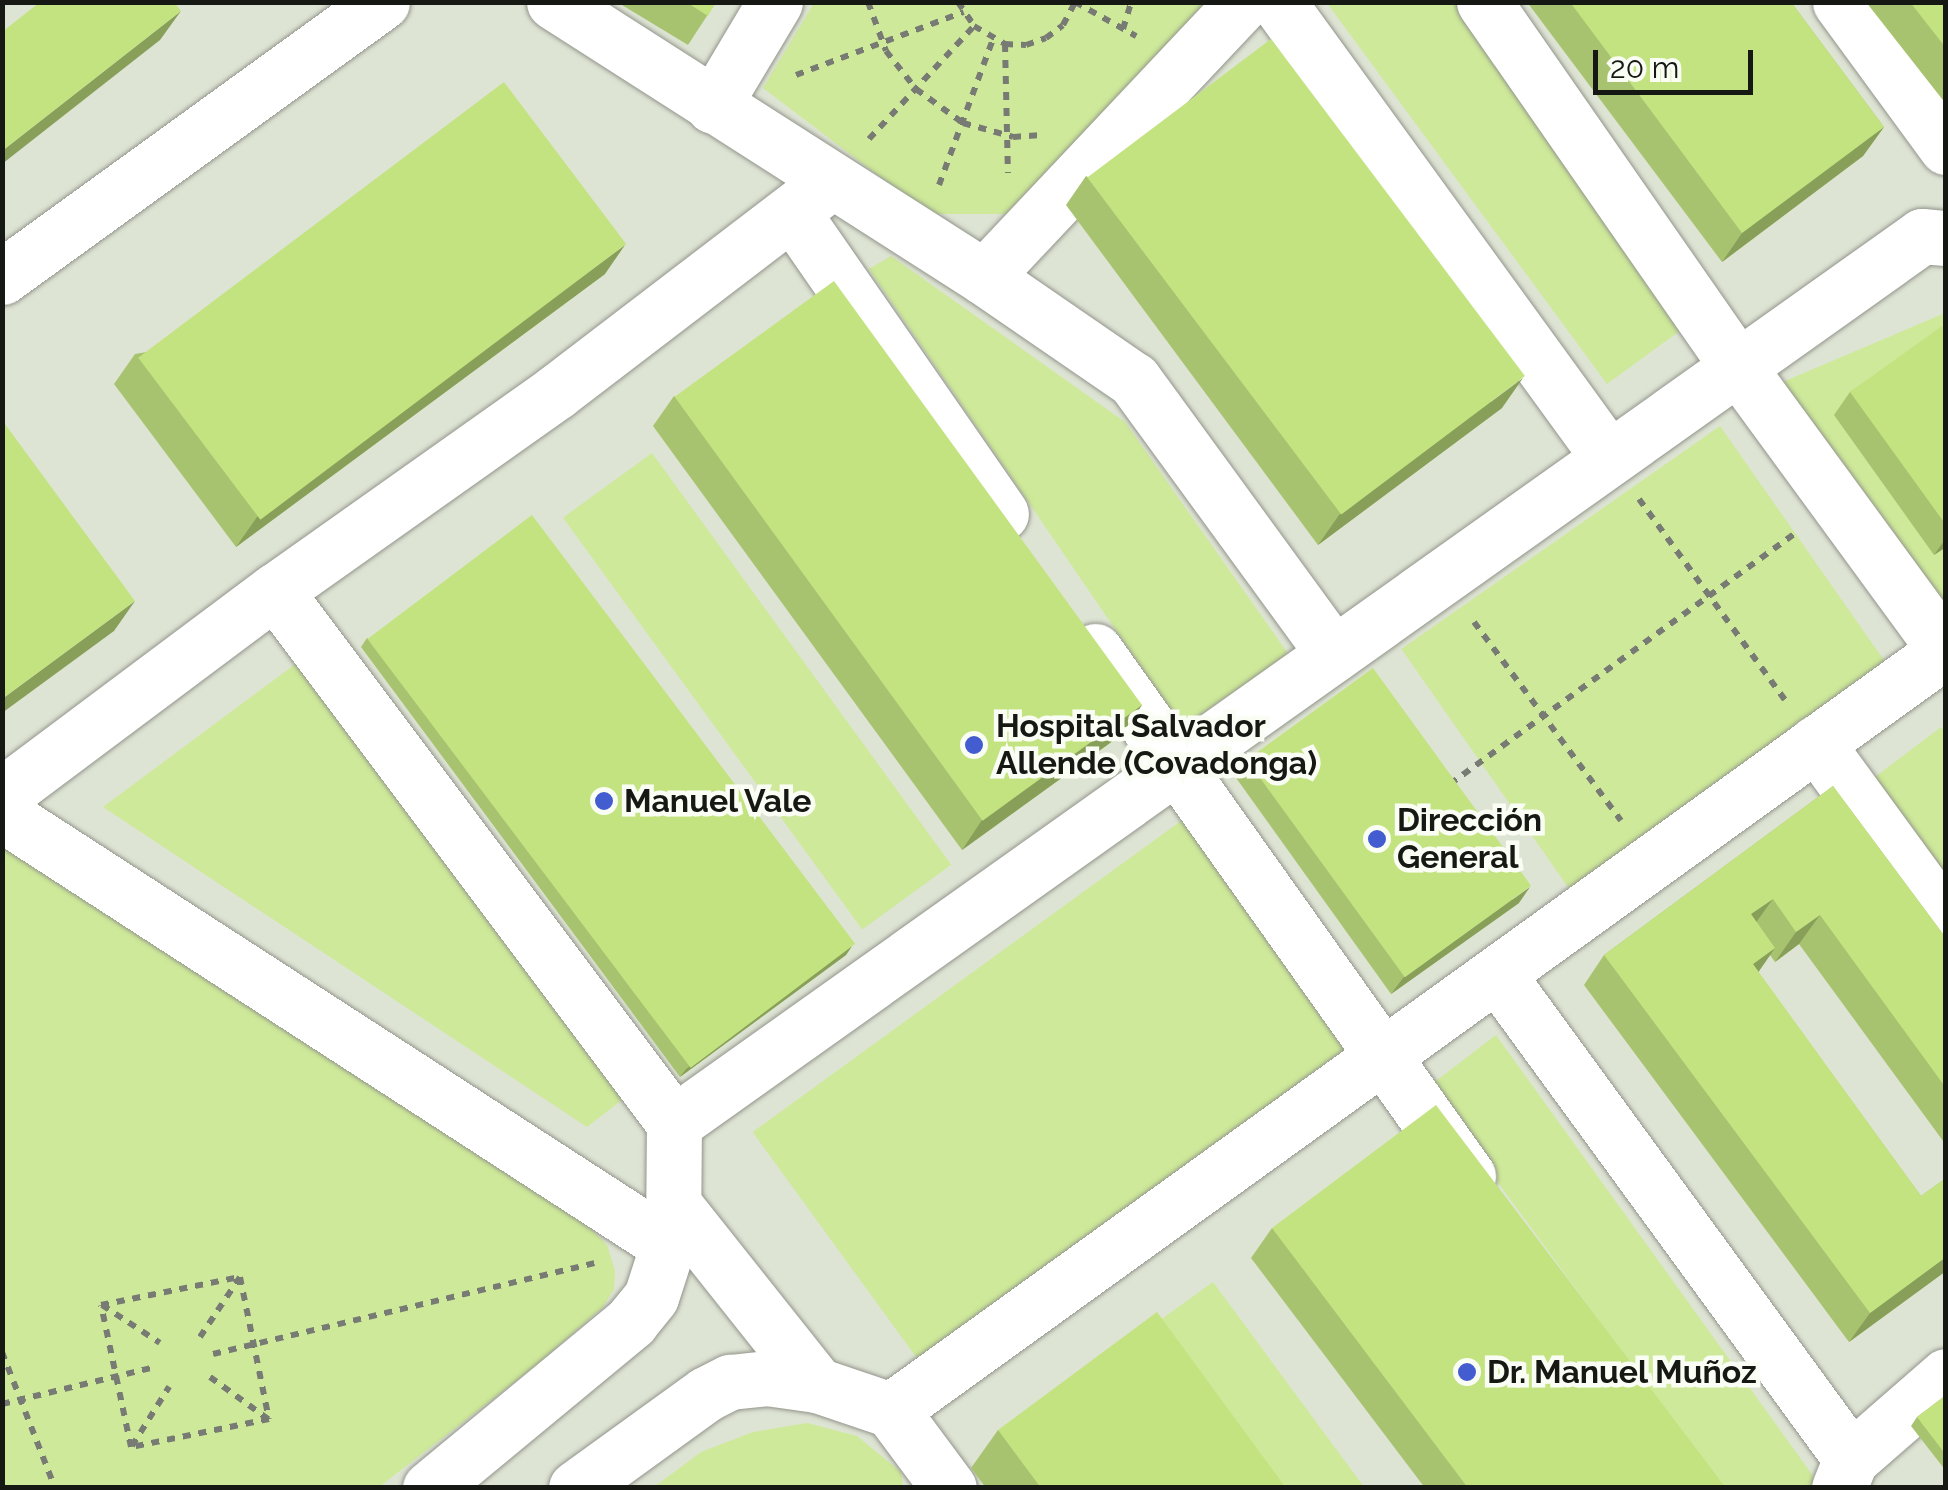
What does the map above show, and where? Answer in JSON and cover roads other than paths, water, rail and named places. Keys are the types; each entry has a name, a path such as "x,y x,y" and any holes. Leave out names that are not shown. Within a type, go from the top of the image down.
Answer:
{"street":[{"path":"2,277 382,2"},
{"path":"554,2 713,106 811,197 1028,554"},
{"path":"713,106 775,2"},
{"path":"984,278 1243,2"},
{"path":"1278,2 1609,458"},
{"path":"891,1410 1945,651 1738,367 1484,2"},
{"path":"1840,2 1946,147"},
{"path":"811,197 984,278 1134,380 1341,648 1382,690"},
{"path":"2,794 274,590 556,392 811,197"},
{"path":"674,1123 1738,367 1938,232"},
{"path":"274,590 674,1123 671,1225 652,1297 631,1322 430,1488"},
{"path":"1062,603 1380,1058 1498,1217"},
{"path":"1816,743 1946,921"},
{"path":"2,814 671,1225 817,1385"},
{"path":"1522,888 1553,933"},
{"path":"1496,974 1846,1473 1946,1376"},
{"path":"576,1488 730,1382 767,1378 817,1385 891,1410 949,1488"}],"place":[{"name":"Hospital Salvador Allende (Covadonga)","path":"974,745"},
{"name":"Manuel Vale","path":"604,801"},
{"name":"Dirección General","path":"1377,839"},
{"name":"Dr. Manuel Muñoz","path":"1467,1372"}]}
